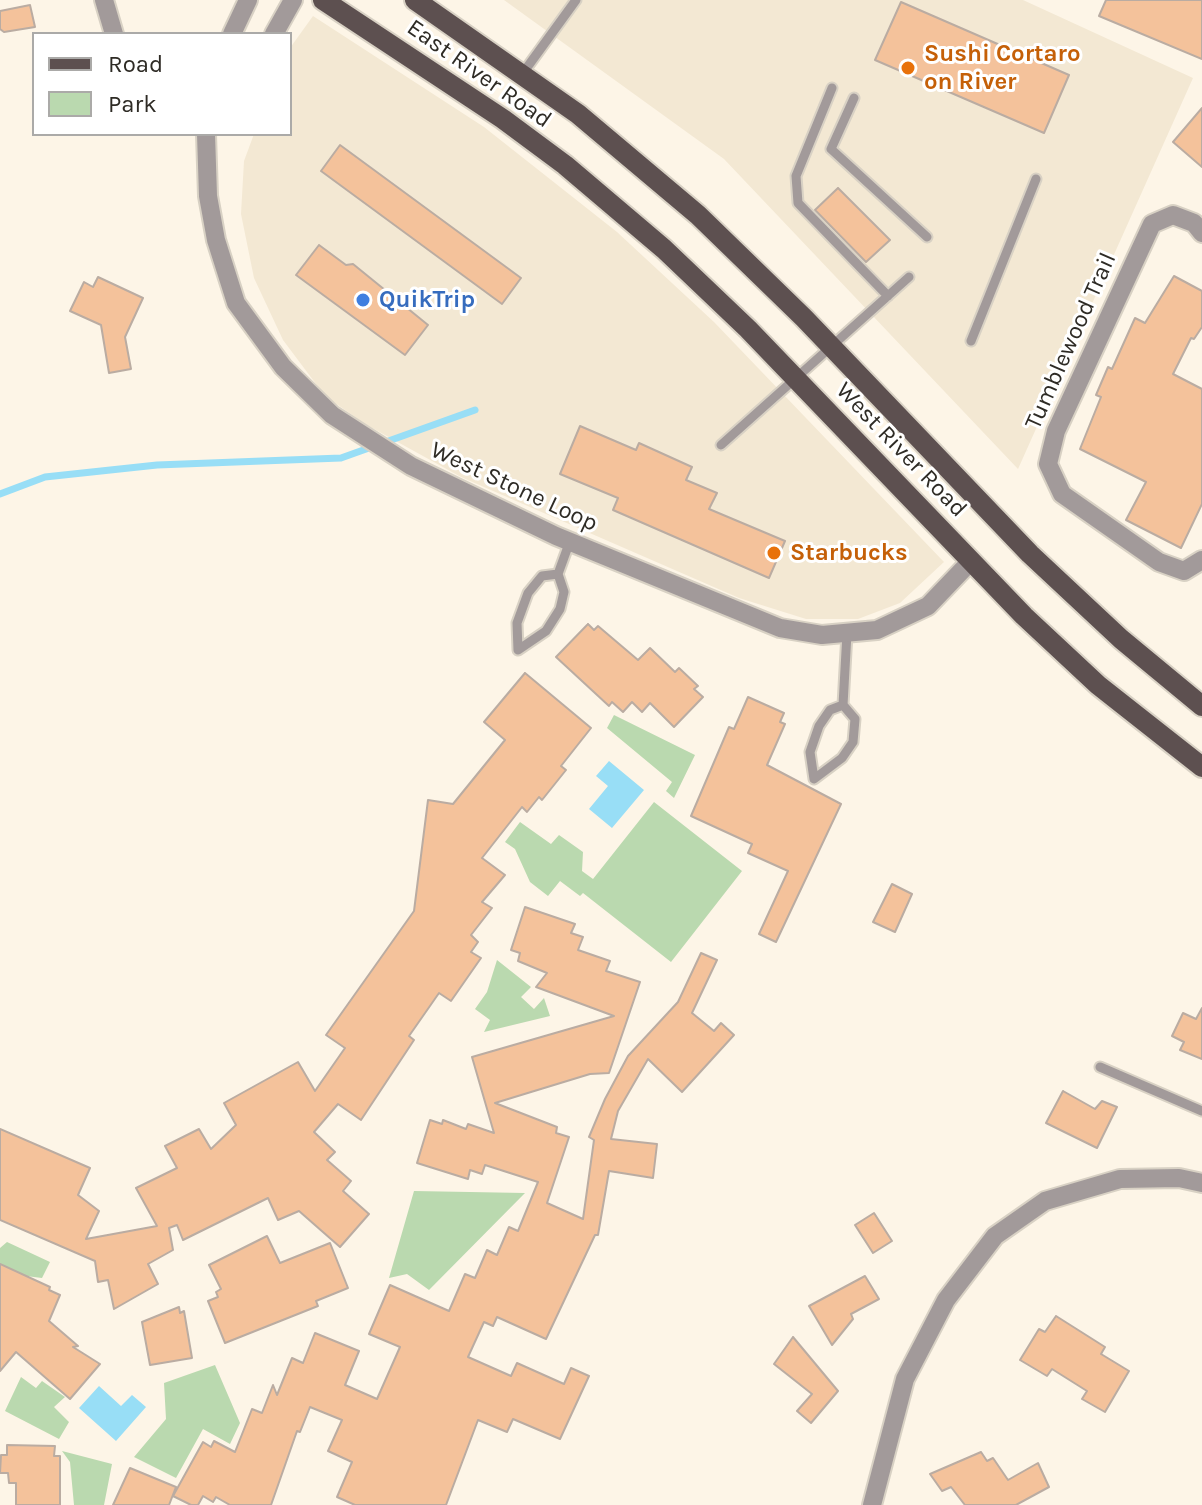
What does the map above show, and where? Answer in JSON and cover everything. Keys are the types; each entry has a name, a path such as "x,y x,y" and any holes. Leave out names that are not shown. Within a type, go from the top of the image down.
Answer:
{"main road":[{"name":"East River Road","path":"323,0 459,89 565,165"},
{"name":"East River Road","path":"415,0 578,114"},
{"name":"West River Road","path":"578,114 726,240 1030,554 1121,639 1202,706"},
{"name":"West River Road","path":"565,165 708,289 971,561 1098,685 1202,767"}],"street":[{"path":"104,0 113,32"},
{"path":"233,32 248,0"},
{"path":"275,32 293,0"},
{"name":"West Stone Loop","path":"206,136 208,196 216,240 236,303 283,367 332,415 411,466 570,541 780,628 822,635 877,630 928,606 971,561"},
{"name":"Tumblewood Trail","path":"1202,233 1183,218 1162,218 1152,224 1142,239 1056,431 1048,464 1062,494 1159,562 1178,570 1196,567 1202,560"},
{"path":"872,1505 905,1379 946,1300 995,1236 1045,1201 1120,1179 1179,1178 1202,1183"}],"lane":[{"path":"523,73 576,0"},
{"path":"832,88 796,176 798,203 888,296"},
{"path":"854,98 831,149 927,237"},
{"path":"971,341 1036,179"},
{"path":"721,445 909,277"},
{"path":"558,574 542,576 528,593 517,623 518,650 546,631 560,609 564,592 558,574 570,541"},
{"path":"843,705 830,710 819,726 810,752 814,779 842,758 853,742 855,719 843,705 847,633"},
{"path":"1100,1067 1202,1111"}],"shaded area":[{"path":"504,0 1023,0 1193,78 1018,469 724,159"},
{"path":"313,16 484,127 617,232 714,322 944,562 900,603 858,619 806,619 739,598 461,477 365,424 325,396 283,340 254,278 241,214 244,161 253,136 292,136 292,45"}],"green space":[{"path":"614,715 695,755 674,798 666,791 672,782 607,728"},
{"path":"654,802 742,871 671,962 583,893 580,896 560,881 548,896 530,882 515,849 505,842 520,822 551,844 559,835 583,852 582,871 593,879"},
{"path":"497,960 531,987 521,997 534,1009 544,998 550,1016 484,1032 490,1020 475,1009 487,992"},
{"path":"414,1191 525,1193 429,1290 407,1274 389,1278"},
{"path":"7,1242 50,1262 42,1278 26,1276 0,1264 0,1248"},
{"path":"215,1365 240,1423 230,1444 203,1429 176,1478 134,1457 166,1419 164,1383"},
{"path":"21,1377 36,1388 42,1381 65,1397 54,1407 69,1422 59,1439 5,1411"},
{"path":"62,1451 112,1464 104,1505 74,1505 70,1462"}],"water":[{"path":"609,761 644,790 612,828 589,809 608,786 596,776"},
{"path":"99,1386 121,1406 132,1395 146,1407 116,1441 79,1408"}],"building":[{"path":"1106,0 1202,0 1202,59 1099,16"},
{"path":"901,2 1069,75 1044,133 875,60"},
{"path":"30,5 35,27 4,32 0,29 0,11"},
{"path":"1202,108 1202,167 1173,142"},
{"name":"QuikTrip","path":"340,145 521,278 502,304 321,171"},
{"path":"838,188 890,240 866,262 815,210"},
{"name":"QuikTrip","path":"319,245 346,265 353,264 428,325 405,355 296,275"},
{"path":"1174,276 1202,291 1202,327 1194,339 1191,338 1173,374 1202,389 1202,504 1181,548 1126,520 1146,482 1080,449 1101,397 1096,395 1108,367 1112,369 1135,318 1145,323"},
{"path":"98,277 143,298 125,337 131,369 109,373 101,325 70,311 84,282 93,287"},
{"path":"580,426 636,450 639,443 692,467 686,480 717,493 709,509 785,541 769,578 613,510 618,498 560,474"},
{"path":"588,624 594,630 598,626 638,660 650,648 675,672 679,668 698,686 694,689 703,697 674,727 650,703 642,712 632,702 623,712 612,702 609,706 556,657"},
{"path":"525,673 591,728 561,766 566,770 542,800 539,797 527,812 522,807 482,858 505,875 482,902 492,908 471,935 478,942 471,952 481,958 451,1001 439,993 409,1036 414,1040 361,1120 338,1104 314,1132 335,1152 327,1160 351,1181 343,1191 369,1214 340,1247 299,1211 278,1220 268,1198 183,1240 177,1225 169,1228 173,1250 148,1264 158,1284 114,1309 108,1280 98,1282 95,1261 0,1220 0,1129 90,1168 78,1195 99,1211 86,1239 157,1226 136,1188 177,1168 165,1146 199,1129 211,1149 236,1125 224,1103 298,1062 315,1091 345,1048 326,1035 414,911 428,800 453,804 505,740 484,722"},
{"path":"748,697 784,713 780,722 785,724 767,765 841,804 776,942 759,934 788,871 748,853 752,844 691,816 729,727 734,729"},
{"path":"892,884 912,894 895,932 873,922"},
{"path":"525,907 575,924 571,933 583,937 578,950 610,961 606,971 640,982 609,1073 590,1074 495,1103 557,1127 556,1133 569,1137 547,1203 583,1219 594,1140 589,1137 605,1099 628,1056 678,1002 701,953 717,960 692,1013 714,1031 721,1023 734,1035 682,1092 648,1059 618,1111 611,1139 657,1144 653,1178 609,1171 598,1235 595,1235 546,1339 497,1317 493,1326 484,1322 468,1357 511,1376 517,1363 564,1384 571,1368 589,1376 560,1439 513,1419 507,1432 478,1420 446,1505 355,1505 337,1497 352,1462 328,1451 342,1420 310,1407 300,1432 297,1431 271,1505 230,1505 216,1497 213,1502 203,1496 198,1505 191,1505 173,1496 203,1442 211,1447 214,1441 235,1452 252,1409 262,1413 273,1385 277,1395 292,1358 303,1363 315,1333 359,1351 345,1385 377,1399 400,1347 369,1334 390,1285 449,1311 465,1274 475,1278 487,1250 497,1255 509,1227 518,1231 538,1182 485,1165 482,1174 470,1170 468,1179 417,1163 430,1120 442,1124 443,1120 466,1129 468,1124 494,1133 472,1057 614,1016 536,987 547,973 518,961 520,953 511,950"},
{"path":"1202,1008 1202,1059 1180,1050 1184,1042 1172,1036 1183,1013 1196,1019"},
{"path":"1063,1091 1095,1109 1102,1101 1117,1107 1097,1148 1046,1123"},
{"path":"874,1213 892,1241 873,1253 855,1225"},
{"path":"267,1236 280,1263 330,1243 348,1288 316,1301 318,1306 225,1343 208,1301 218,1297 216,1292 221,1289 209,1265"},
{"path":"0,1264 50,1287 49,1290 60,1295 49,1321 78,1346 73,1347 100,1364 70,1399 16,1352 0,1371"},
{"path":"865,1276 879,1299 851,1314 853,1319 832,1345 809,1306"},
{"path":"179,1307 180,1313 184,1311 192,1358 150,1365 142,1322"},
{"path":"1056,1316 1105,1347 1101,1354 1129,1371 1105,1412 1082,1399 1087,1391 1052,1369 1047,1376 1020,1360 1039,1329 1045,1332"},
{"path":"793,1337 838,1391 811,1423 797,1411 812,1394 774,1364"},
{"path":"7,1445 55,1446 54,1456 60,1456 60,1505 16,1505 16,1483 9,1483 8,1473 0,1473 1,1455 7,1455"},
{"path":"981,1452 987,1461 993,1458 1008,1480 1038,1463 1049,1487 1016,1505 965,1505 951,1487 942,1491 930,1474"},
{"path":"130,1468 176,1487 169,1505 113,1505"}],"waterway":[{"path":"0,494 45,477 157,465 341,458 475,410"}],"place":[{"name":"Sushi Cortaro on River","path":"908,68"},
{"name":"QuikTrip","path":"363,300"},
{"name":"Starbucks","path":"774,553"}]}
